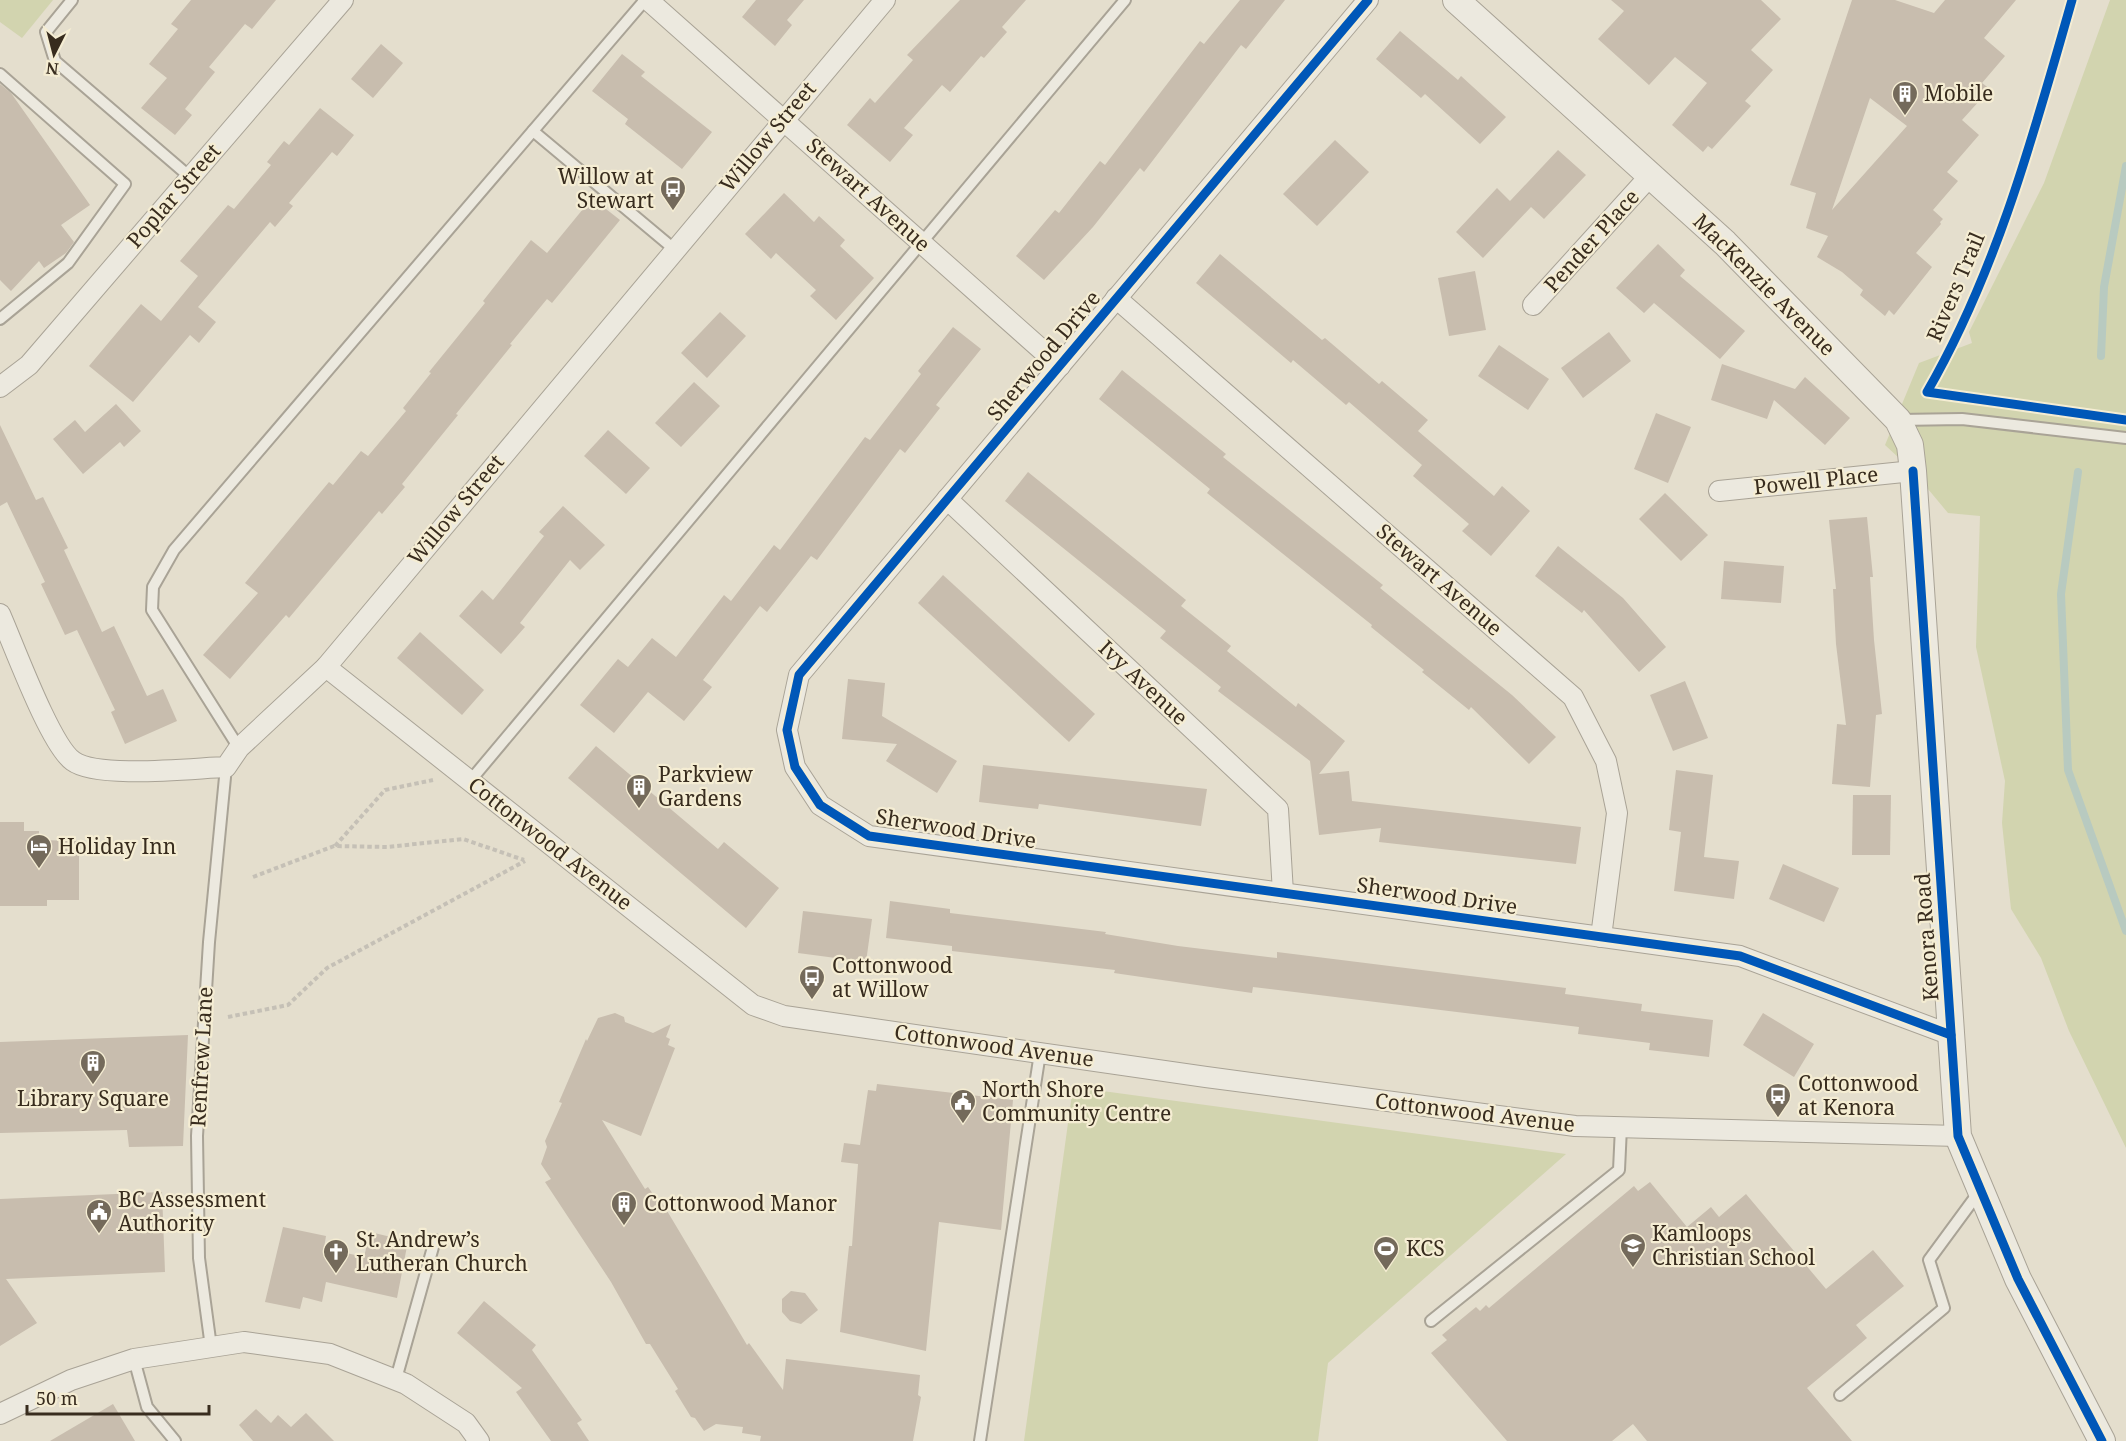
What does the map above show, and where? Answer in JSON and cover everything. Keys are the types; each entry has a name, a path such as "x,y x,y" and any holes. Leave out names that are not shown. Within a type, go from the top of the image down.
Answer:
{"street":[{"name":"Poplar Street","path":"0,387 29,364 343,0"},
{"name":"Stewart Avenue","path":"647,0 1060,366"},
{"name":"Willow Street","path":"226,767 239,748 326,667 782,120 885,0"},
{"name":"Sherwood Drive","path":"1368,0 799,675 787,730 795,767 820,804 868,836 1740,956 1952,1035"},
{"name":"MacKenzie Avenue","path":"1456,0 1725,243 1898,420"},
{"name":"Pender Place","path":"1533,305 1650,176"},
{"name":"Stewart Avenue","path":"1116,298 1573,697 1606,761 1617,813 1601,937"},
{"name":"Kenora Road","path":"1898,420 1910,445 1913,471 1958,1136 2018,1279 2102,1441"},
{"name":"Powell Place","path":"1719,491 1913,471"},
{"name":"Ivy Avenue","path":"947,499 1278,809 1283,893"},
{"path":"0,614 42,711 57,741 72,761 99,771 226,767"},
{"name":"Cottonwood Avenue","path":"326,667 753,1005 784,1016 1575,1126 1958,1136"},
{"path":"0,1414 71,1380 134,1359 244,1342 330,1354 396,1379 466,1423 479,1441"}],"lane":[{"path":"72,0 45,32 55,61 190,177"},
{"path":"239,748 152,610 153,587 174,550 647,0"},
{"path":"470,781 1125,0"},
{"path":"0,74 125,184 68,263 0,319"},
{"path":"533,131 674,249"},
{"path":"1898,420 1962,419 2126,438"},
{"name":"Renfrew Lane","path":"211,1347 199,1258 197,1136 208,942 226,767"},
{"path":"980,1441 1040,1053"},
{"path":"1431,1321 1618,1170 1621,1128"},
{"path":"1840,1395 1944,1308 1929,1260 1980,1189"},
{"path":"396,1379 435,1240"},
{"path":"134,1359 147,1407 175,1441"}],"path":[{"path":"334,846 385,790 439,779"},
{"path":"228,1017 288,1005 327,968 525,861 463,839 387,847 334,846 253,877"}],"green space":[{"path":"0,0 53,0 22,38 0,22"},
{"path":"2110,0 2126,0 2126,1148 2069,1031 2041,958 2011,909 2002,823 2005,781 1976,647 1980,516 1948,513 1913,471 1885,445 1919,363 1972,343 1969,332 2044,183"},
{"path":"1073,1087 1566,1154 1328,1363 1318,1441 1024,1441"}],"building":[{"path":"191,0 276,0 252,29 245,24 209,67 215,72 185,109 192,115 175,135 141,108 167,78 149,64 178,29 171,24"},
{"path":"756,0 804,0 787,20 792,25 775,46 742,17"},
{"path":"960,0 1026,0 1002,27 1007,32 984,58 981,56 950,92 942,85 904,128 913,135 890,162 847,125 870,98 875,103 913,60 907,55"},
{"path":"1240,0 1285,0 1246,49 1241,45 1144,172 1140,168 1093,227 1044,280 1016,256 1055,210 1059,213 1100,161 1105,165 1200,41 1204,44"},
{"path":"1611,0 1761,0 1781,19 1751,50 1773,70 1745,101 1751,106 1712,149 1708,146 1703,152 1672,125 1707,83 1675,57 1649,85 1598,39 1624,11"},
{"path":"1852,0 1895,0 1934,13 1945,0 2016,0 1984,38 2005,56 1982,83 1990,89 1962,120 1979,135 1947,172 1958,181 1933,210 1943,219 1941,224 1916,253 1932,267 1894,315 1889,310 1885,316 1860,295 1863,290 1842,272 1817,257 1828,236 1806,228 1816,193 1790,185","holes":["1870,98 1907,126 1832,210"]},
{"path":"1400,31 1458,80 1461,76 1506,117 1480,144 1425,94 1421,98 1376,59"},
{"path":"381,44 403,63 373,98 351,79"},
{"path":"622,54 645,72 641,76 712,132 682,169 625,124 628,119 592,91"},
{"path":"0,84 11,93 90,205 61,225 74,242 66,253 44,268 39,261 11,291 0,280"},
{"path":"320,108 354,135 337,156 332,152 289,203 293,206 275,227 270,222 198,307 216,322 199,343 190,335 133,402 89,366 141,304 161,321 198,276 180,261 228,205 234,209 271,165 267,162 284,141 289,145"},
{"path":"1335,140 1369,172 1317,226 1283,194"},
{"path":"1558,150 1586,175 1544,219 1531,207 1483,258 1456,232 1497,188 1510,201"},
{"path":"784,193 814,222 819,216 845,240 840,246 874,278 836,320 810,296 816,290 776,253 771,259 745,234"},
{"path":"592,198 620,220 552,303 547,299 510,344 512,345 402,484 405,487 382,514 379,511 289,618 286,615 230,679 203,655 258,593 245,583 329,482 333,485 361,451 368,456 406,411 403,408 431,373 429,372 485,303 483,301 531,240 547,253"},
{"path":"1658,244 1685,270 1680,276 1745,331 1720,359 1654,303 1644,313 1616,288"},
{"path":"1220,254 1322,340 1325,338 1379,384 1382,381 1428,420 1418,431 1494,496 1502,486 1530,511 1491,556 1462,531 1469,524 1413,476 1422,465 1349,402 1346,405 1293,360 1291,363 1196,283"},
{"path":"1475,271 1486,330 1449,336 1438,278"},
{"path":"720,312 746,336 707,378 681,353"},
{"path":"953,327 981,349 936,405 940,408 905,453 900,449 817,560 811,556 767,612 760,606 703,680 712,687 684,721 648,692 614,733 580,705 618,659 628,667 652,638 676,657 724,595 731,601 774,545 780,550 865,437 870,440 921,374 918,371"},
{"path":"1609,332 1631,361 1583,398 1561,368"},
{"path":"1499,345 1549,379 1528,410 1478,376"},
{"path":"1722,364 1795,389 1805,377 1850,418 1825,445 1774,400 1767,419 1711,400"},
{"path":"1122,370 1226,454 1223,457 1383,585 1380,588 1512,695 1556,737 1529,764 1471,707 1469,710 1422,672 1424,670 1371,627 1372,625 1207,493 1210,489 1099,399"},
{"path":"694,382 720,406 681,447 655,423"},
{"path":"116,404 141,431 124,447 120,442 83,474 53,439 75,420 85,432"},
{"path":"1656,413 1691,427 1668,483 1634,469"},
{"path":"0,425 36,500 43,497 68,548 64,550 102,632 114,626 147,696 163,689 177,721 125,744 111,712 115,710 77,630 65,635 41,584 45,582 7,502 0,506"},
{"path":"608,430 650,468 626,494 584,456"},
{"path":"1028,472 1186,600 1181,606 1231,646 1227,651 1296,707 1298,703 1345,741 1319,774 1349,771 1352,801 1581,827 1576,864 1379,842 1381,828 1319,835 1310,761 1218,691 1221,687 1160,638 1166,631 1005,501"},
{"path":"1665,493 1708,535 1681,561 1639,519"},
{"path":"563,506 605,545 580,570 570,560 520,623 525,627 501,654 459,616 482,590 493,600 544,536 539,532"},
{"path":"1867,517 1873,577 1870,577 1874,640 1882,714 1876,715 1870,787 1832,784 1837,724 1846,725 1836,644 1833,589 1836,589 1829,520"},
{"path":"1558,546 1623,598 1666,647 1639,672 1584,610 1582,613 1535,576"},
{"path":"1724,561 1784,566 1781,603 1721,599"},
{"path":"943,575 1095,714 1069,742 918,603"},
{"path":"420,632 484,690 462,715 397,658"},
{"path":"848,679 885,683 882,716 957,761 937,793 886,761 897,744 842,739"},
{"path":"1685,681 1708,738 1673,751 1650,695"},
{"name":"Parkview Gardens","path":"596,746 718,849 724,842 779,888 746,928 568,778"},
{"path":"983,765 1207,789 1201,826 1039,804 1038,809 979,802"},
{"path":"1676,770 1713,775 1704,857 1739,861 1734,899 1674,891 1681,832 1669,830"},
{"path":"1853,795 1891,795 1890,855 1852,855"},
{"name":"Holiday Inn","path":"0,822 24,822 24,831 39,831 39,840 79,841 79,900 47,900 47,906 0,906"},
{"path":"1783,864 1839,888 1824,922 1769,899"},
{"path":"890,901 950,909 950,913 1106,932 1105,934 1178,946 1277,958 1277,952 1566,988 1565,994 1642,1004 1641,1011 1713,1020 1709,1057 1649,1050 1650,1043 1578,1034 1579,1027 1253,987 1252,993 1114,973 1115,970 952,951 952,946 886,938"},
{"path":"803,911 872,919 866,962 798,953"},
{"path":"615,1013 624,1017 625,1022 653,1033 671,1024 666,1037 670,1039 668,1045 675,1048 641,1136 602,1120 645,1189 648,1187 658,1201 660,1199 747,1345 749,1343 783,1390 786,1359 920,1375 918,1395 921,1397 913,1441 760,1441 761,1436 742,1433 743,1427 716,1424 704,1431 695,1418 691,1417 675,1391 678,1389 650,1344 646,1344 611,1282 545,1182 551,1179 541,1164 547,1147 545,1141 562,1103 559,1102 586,1039 587,1041 598,1018"},
{"path":"1763,1013 1814,1044 1794,1077 1743,1045"},
{"name":"Library Square","path":"188,1035 183,1146 129,1147 127,1130 0,1133 0,1042"},
{"path":"877,1084 1013,1100 1001,1230 939,1222 926,1351 840,1332 849,1246 852,1246 858,1164 841,1162 844,1143 860,1145 868,1090 876,1091"},
{"name":"Kamloops Christian School","path":"1650,1182 1687,1227 1711,1207 1719,1217 1746,1194 1826,1289 1873,1250 1904,1286 1856,1325 1867,1338 1807,1388 1852,1441 1647,1441 1633,1424 1612,1441 1507,1441 1431,1353 1447,1340 1442,1335 1476,1307 1480,1311 1486,1305 1489,1308 1634,1186 1638,1191"},
{"name":"BC Assessment Authority","path":"162,1192 165,1272 6,1279 37,1323 0,1346 0,1199"},
{"name":"St. Andrew’s Lutheran Church","path":"283,1227 326,1236 324,1248 364,1257 370,1232 408,1241 397,1298 326,1282 322,1302 303,1297 300,1309 265,1302"},
{"path":"791,1291 805,1293 818,1310 801,1324 790,1321 782,1312 782,1299"},
{"path":"484,1301 536,1345 532,1350 582,1420 577,1423 589,1441 551,1441 516,1392 522,1388 457,1333"},
{"path":"113,1404 135,1441 50,1441"},
{"path":"256,1409 271,1423 278,1415 291,1427 306,1413 334,1441 253,1441 239,1425"}],"waterway":[{"path":"2101,356 2104,287 2126,166"},
{"path":"2078,472 2061,594 2068,770 2126,931"}],"cycle path":[{"path":"1368,0 799,675 787,730 795,767 820,805 869,836 1740,956 1951,1035"},
{"name":"Rivers Trail","path":"2072,0 2028,151 1994,250 1952,346 1927,392 2126,420"},
{"path":"1913,471 1958,1136 2018,1279 2102,1441"}],"place":[{"name":"Mobile","path":"1905,117"},
{"name":"Willow at Stewart","path":"673,212"},
{"name":"Parkview Gardens","path":"639,810"},
{"name":"Holiday Inn","path":"39,870"},
{"name":"Cottonwood at Willow","path":"812,1001"},
{"name":"Library Square","path":"93,1086"},
{"name":"Cottonwood at Kenora","path":"1778,1119"},
{"name":"North Shore Community Centre","path":"963,1125"},
{"name":"Cottonwood Manor","path":"624,1227"},
{"name":"BC Assessment Authority","path":"99,1235"},
{"name":"Kamloops Christian School","path":"1633,1269"},
{"name":"KCS","path":"1386,1272"},
{"name":"St. Andrew’s Lutheran Church","path":"336,1275"}]}
